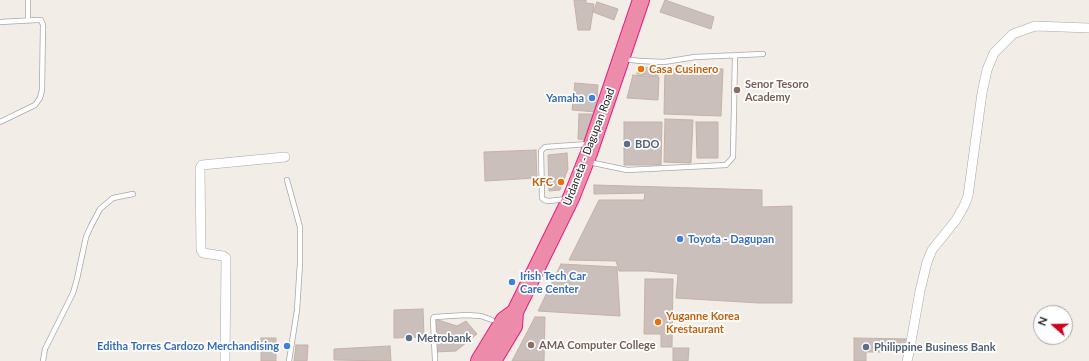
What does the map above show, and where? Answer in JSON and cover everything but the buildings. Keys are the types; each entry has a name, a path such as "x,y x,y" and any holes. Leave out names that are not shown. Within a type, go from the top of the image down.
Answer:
{"highway":[{"name":"Urdaneta - Dagupan Road","path":"493,361 514,326 515,312 571,198 586,162 640,0"},
{"name":"Urdaneta - Dagupan Road","path":"479,361 504,320 515,312"},
{"path":"504,343 506,356 509,361"}],"street":[{"path":"906,361 909,353 920,291 927,262 932,250 956,220 968,196 982,93 987,70 994,53 1013,34 1034,26 1089,28"},
{"path":"225,361 226,258 223,256 203,253 201,250 200,168 202,165 285,157"}],"lane":[{"path":"28,0 28,20"},
{"path":"0,22 41,20 43,25 42,90 40,98 35,104 0,122"},
{"path":"621,59 664,62 695,57 763,54"},
{"path":"586,162 627,170 726,165 733,157 735,56"},
{"path":"571,198 549,201 542,198 541,150 545,147 592,144"},
{"path":"287,180 300,227 297,310 289,361"},
{"path":"43,361 45,349 73,293 78,279 86,237 100,209 113,198 133,194"},
{"path":"435,360 434,317 466,315 481,316 492,320"}],"place":[{"name":"Casa Cusinero","path":"641,69"},
{"name":"Senor Tesoro Academy","path":"737,90"},
{"name":"Yamaha","path":"592,98"},
{"name":"BDO","path":"627,144"},
{"name":"KFC","path":"561,182"},
{"name":"Toyota - Dagupan","path":"680,239"},
{"name":"Irish Tech Car Care Center","path":"512,282"},
{"name":"Yuganne Korea Krestaurant","path":"658,322"},
{"name":"Metrobank","path":"409,338"},
{"name":"AMA Computer College","path":"531,345"},
{"name":"Editha Torres Cardozo Merchandising","path":"287,346"},
{"name":"Philippine Business Bank","path":"866,347"}]}
